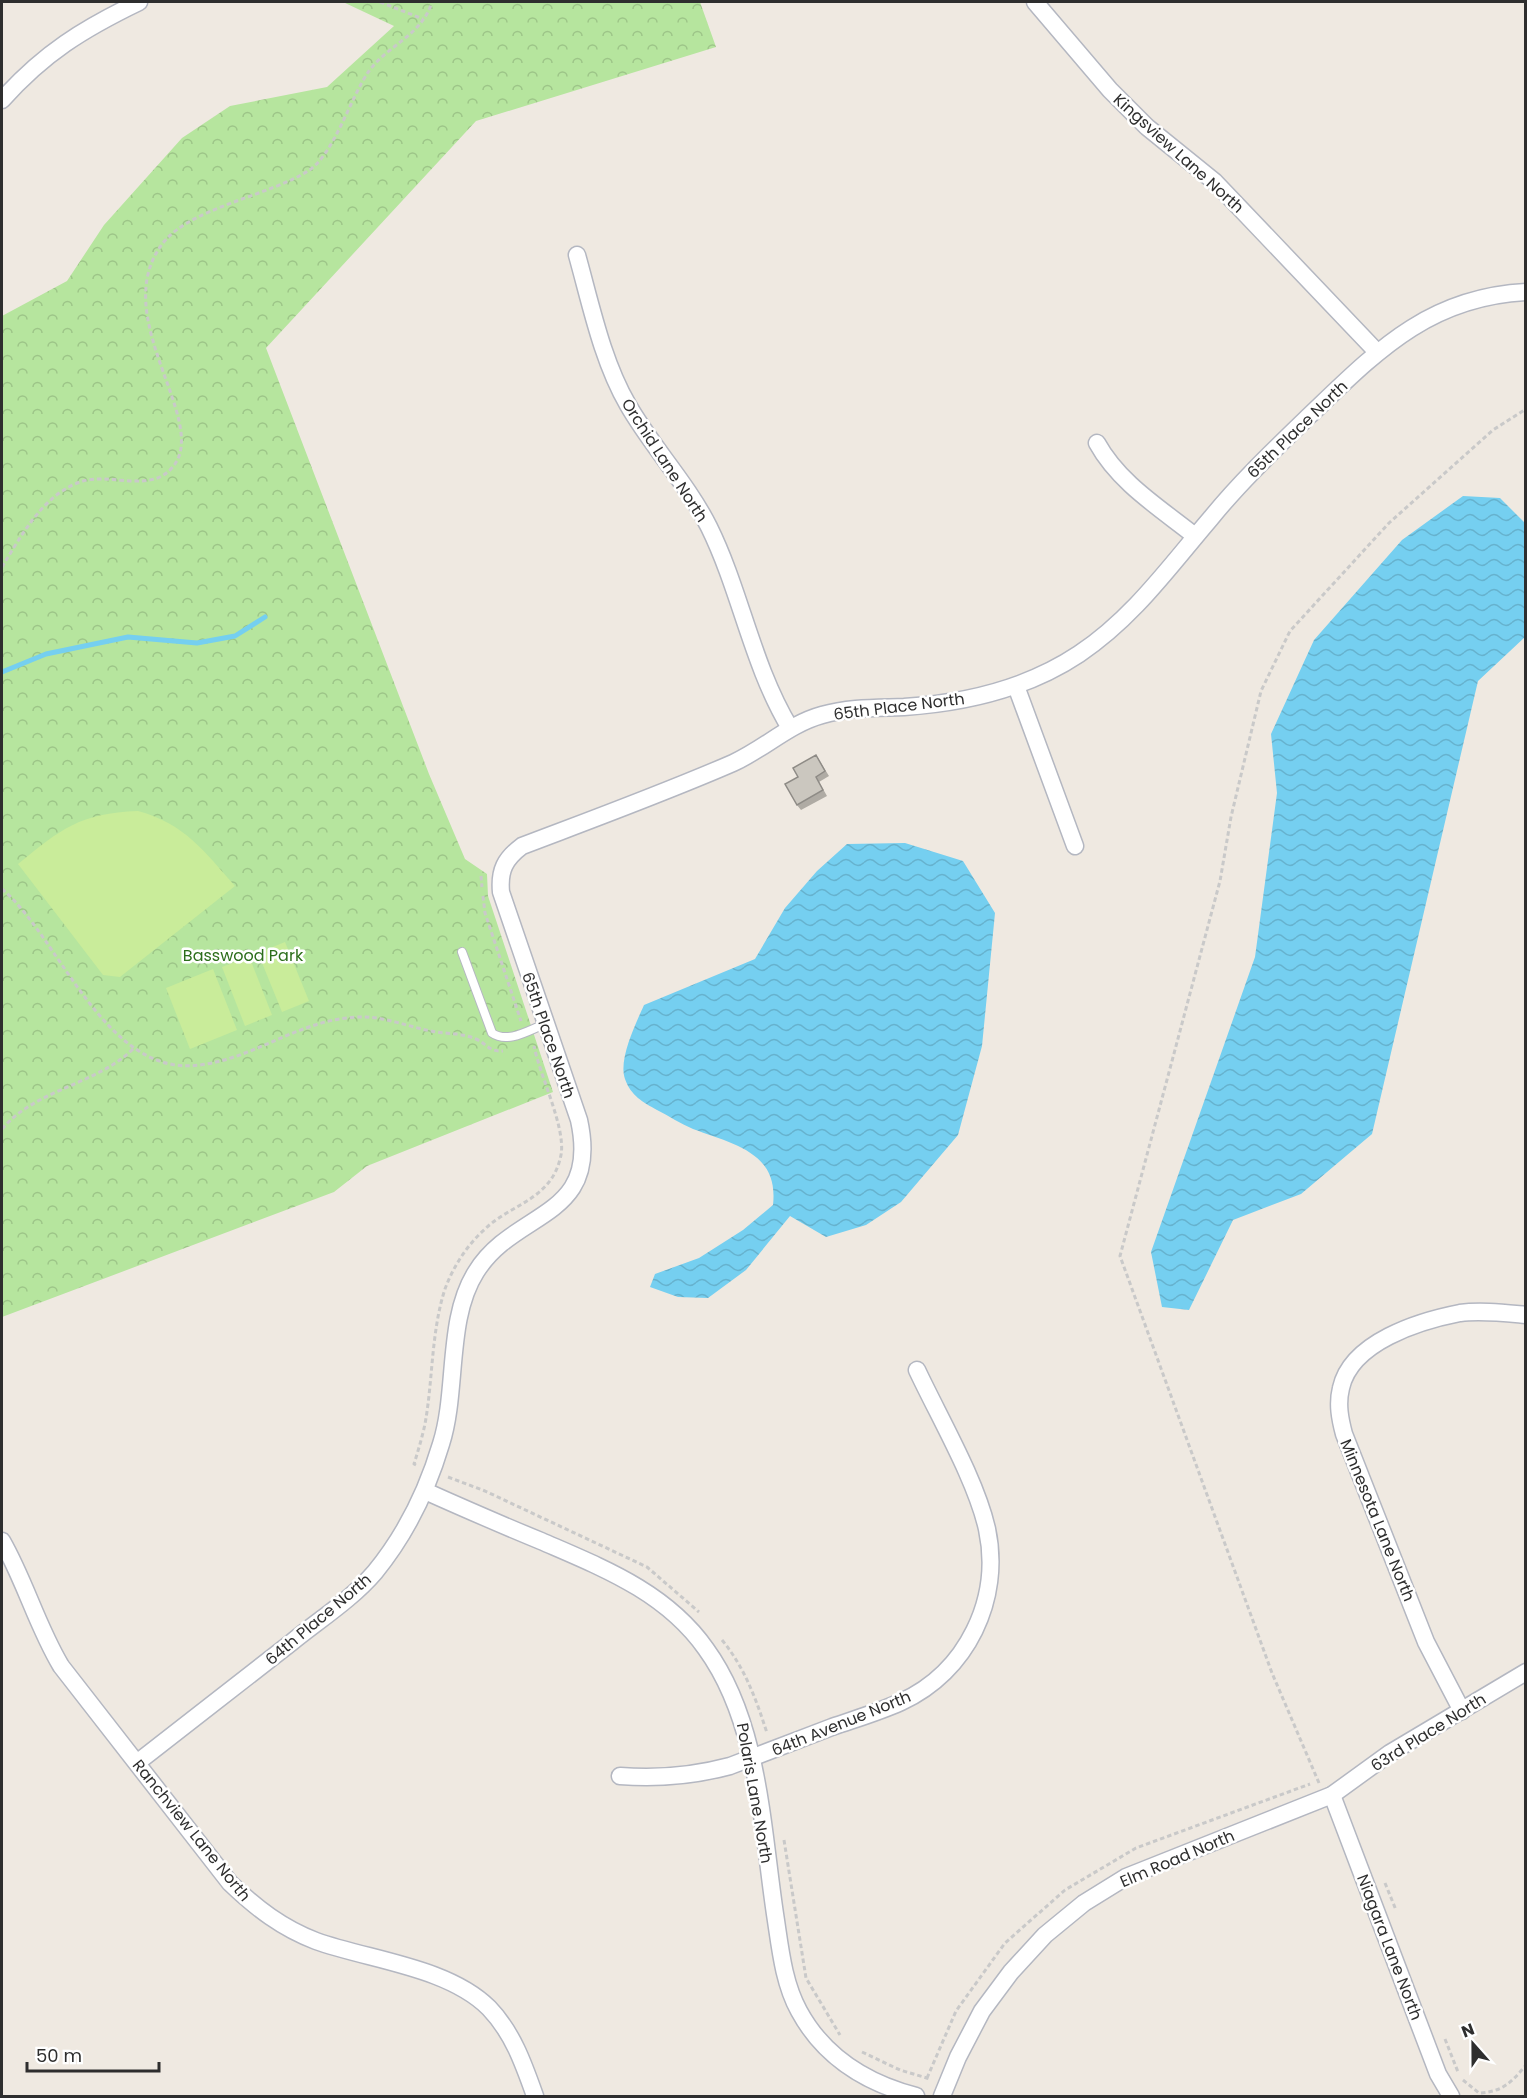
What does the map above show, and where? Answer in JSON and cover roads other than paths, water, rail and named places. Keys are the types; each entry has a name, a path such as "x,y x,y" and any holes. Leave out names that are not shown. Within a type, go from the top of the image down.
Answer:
{"street":[{"path":"2,100 29,69 65,42 139,2"},
{"name":"Kingsview Lane North","path":"1035,2 1110,90 1147,127 1215,182 1377,352"},
{"name":"Orchid Lane North","path":"577,255 604,349 618,387 638,422 708,525 740,603 766,684 790,728"},
{"name":"65th Place North","path":"512,1237 562,1202 576,1183 583,1154 579,1120 501,892 500,878 503,865 512,854 522,846 736,761 790,728 818,716 846,709 946,702 1016,686 1076,656 1100,639 1149,594 1195,536 1264,459 1377,352 1409,328 1442,310 1478,298 1526,292"},
{"path":"1097,443 1107,461 1121,476 1195,536"},
{"path":"1016,686 1075,846"},
{"name":"64th Place North","path":"138,1762 338,1605 374,1573 408,1525 432,1471 448,1413 460,1312 466,1294 476,1272 492,1251 512,1237"},
{"name":"Minnesota Lane North","path":"1462,1711 1426,1642 1344,1434 1339,1410 1341,1387 1350,1366 1366,1348 1386,1338 1430,1321 1462,1313 1526,1315"},
{"name":"64th Avenue North","path":"620,1776 659,1779 706,1773 752,1758 902,1701 946,1671 966,1646 980,1620 988,1590 991,1559 986,1528 977,1498 917,1370"},
{"name":"Polaris Lane North","path":"424,1491 610,1571 647,1592 679,1617 706,1648 728,1683 743,1722 752,1758 783,1964 798,2009 816,2036 839,2061 877,2083 920,2092"},
{"name":"Ranchview Lane North","path":"2,1541 12,1558 47,1644 61,1666 230,1882 256,1908 285,1927 316,1940 433,1976 462,1989 488,2008 509,2033 535,2097"},
{"name":"63rd Place North","path":"1332,1795 1390,1753 1526,1672"},
{"name":"Elm Road North","path":"942,2097 958,2057 982,2011 1011,1972 1045,1935 1084,1903 1126,1876 1332,1795"},
{"name":"Niagara Lane North","path":"1332,1795 1438,2074 1451,2097"}],"lane":[{"path":"462,952 492,1033 500,1038 508,1038 545,1024"}],"water":[{"path":"1463,496 1500,498 1525,523 1525,637 1478,681 1372,1134 1301,1194 1233,1220 1189,1310 1162,1307 1151,1252 1255,957 1277,793 1271,734 1314,640 1402,540"},
{"path":"905,843 963,861 995,913 982,1046 958,1135 901,1202 866,1225 826,1237 790,1216 746,1270 708,1298 678,1297 650,1287 655,1274 699,1258 743,1230 773,1205 773,1187 769,1173 750,1153 684,1125 642,1101 631,1090 623,1071 624,1062 629,1042 644,1005 755,959 785,908 817,871 847,844"}],"waterway":[{"path":"2,672 46,654 128,637 197,643 235,636 265,617"}],"park label":[{"name":"Basswood Park","path":"243,955"}]}
